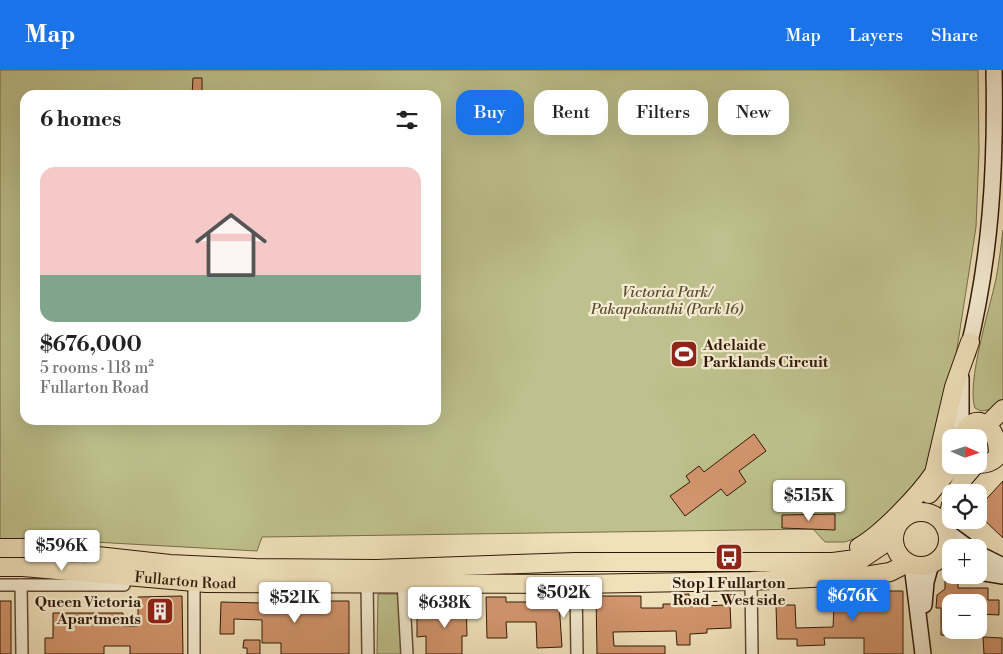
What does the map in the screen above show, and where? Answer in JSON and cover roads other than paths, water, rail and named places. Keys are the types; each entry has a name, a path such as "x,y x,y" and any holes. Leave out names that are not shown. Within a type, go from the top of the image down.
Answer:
{"highway":[{"path":"798,562 836,556 852,551 870,541 926,484 937,464 954,387 970,342"},
{"path":"984,423 1003,408"},
{"path":"967,429 971,424 984,423 996,427 1003,441 999,454 995,459 988,461"},
{"path":"907,516 926,512 937,518 946,530 946,548 941,561 910,564 897,552 894,537 898,525 947,474"},
{"name":"Fullarton Road","path":"0,567 367,583 401,575 576,562 833,562 863,558 894,537"},
{"name":"Fullarton Road","path":"0,548 25,548 193,574 256,568 576,584 751,581 871,575 890,572 910,564"},
{"path":"750,561 751,581"},
{"path":"576,562 576,584"}],"main road":[{"path":"961,429 960,382 970,342 990,232 995,135 994,70"},
{"path":"970,342 967,393 970,408 984,423"},
{"path":"946,530 958,539"},
{"path":"987,558 1003,566"},
{"path":"923,646 926,582 941,561"},
{"path":"910,564 923,646"},
{"path":"987,573 1003,576"}],"street":[{"path":"193,574 194,654"},
{"path":"401,575 407,654"},
{"path":"751,581 752,654"},
{"path":"367,583 368,654"},
{"path":"576,584 577,654"},
{"name":"Fullarton Road","path":"0,585 124,585"},
{"path":"21,585 22,654"}],"place":[{"name":"Adelaide Parklands Circuit","path":"684,354"},
{"name":"Stop 1 Fullarton Road - West side","path":"729,557"},
{"name":"Queen Victoria Apartments","path":"160,611"}],"park label":[{"name":"Victoria Park/ Pakapakanthi (Park 16)","path":"667,300"}]}
